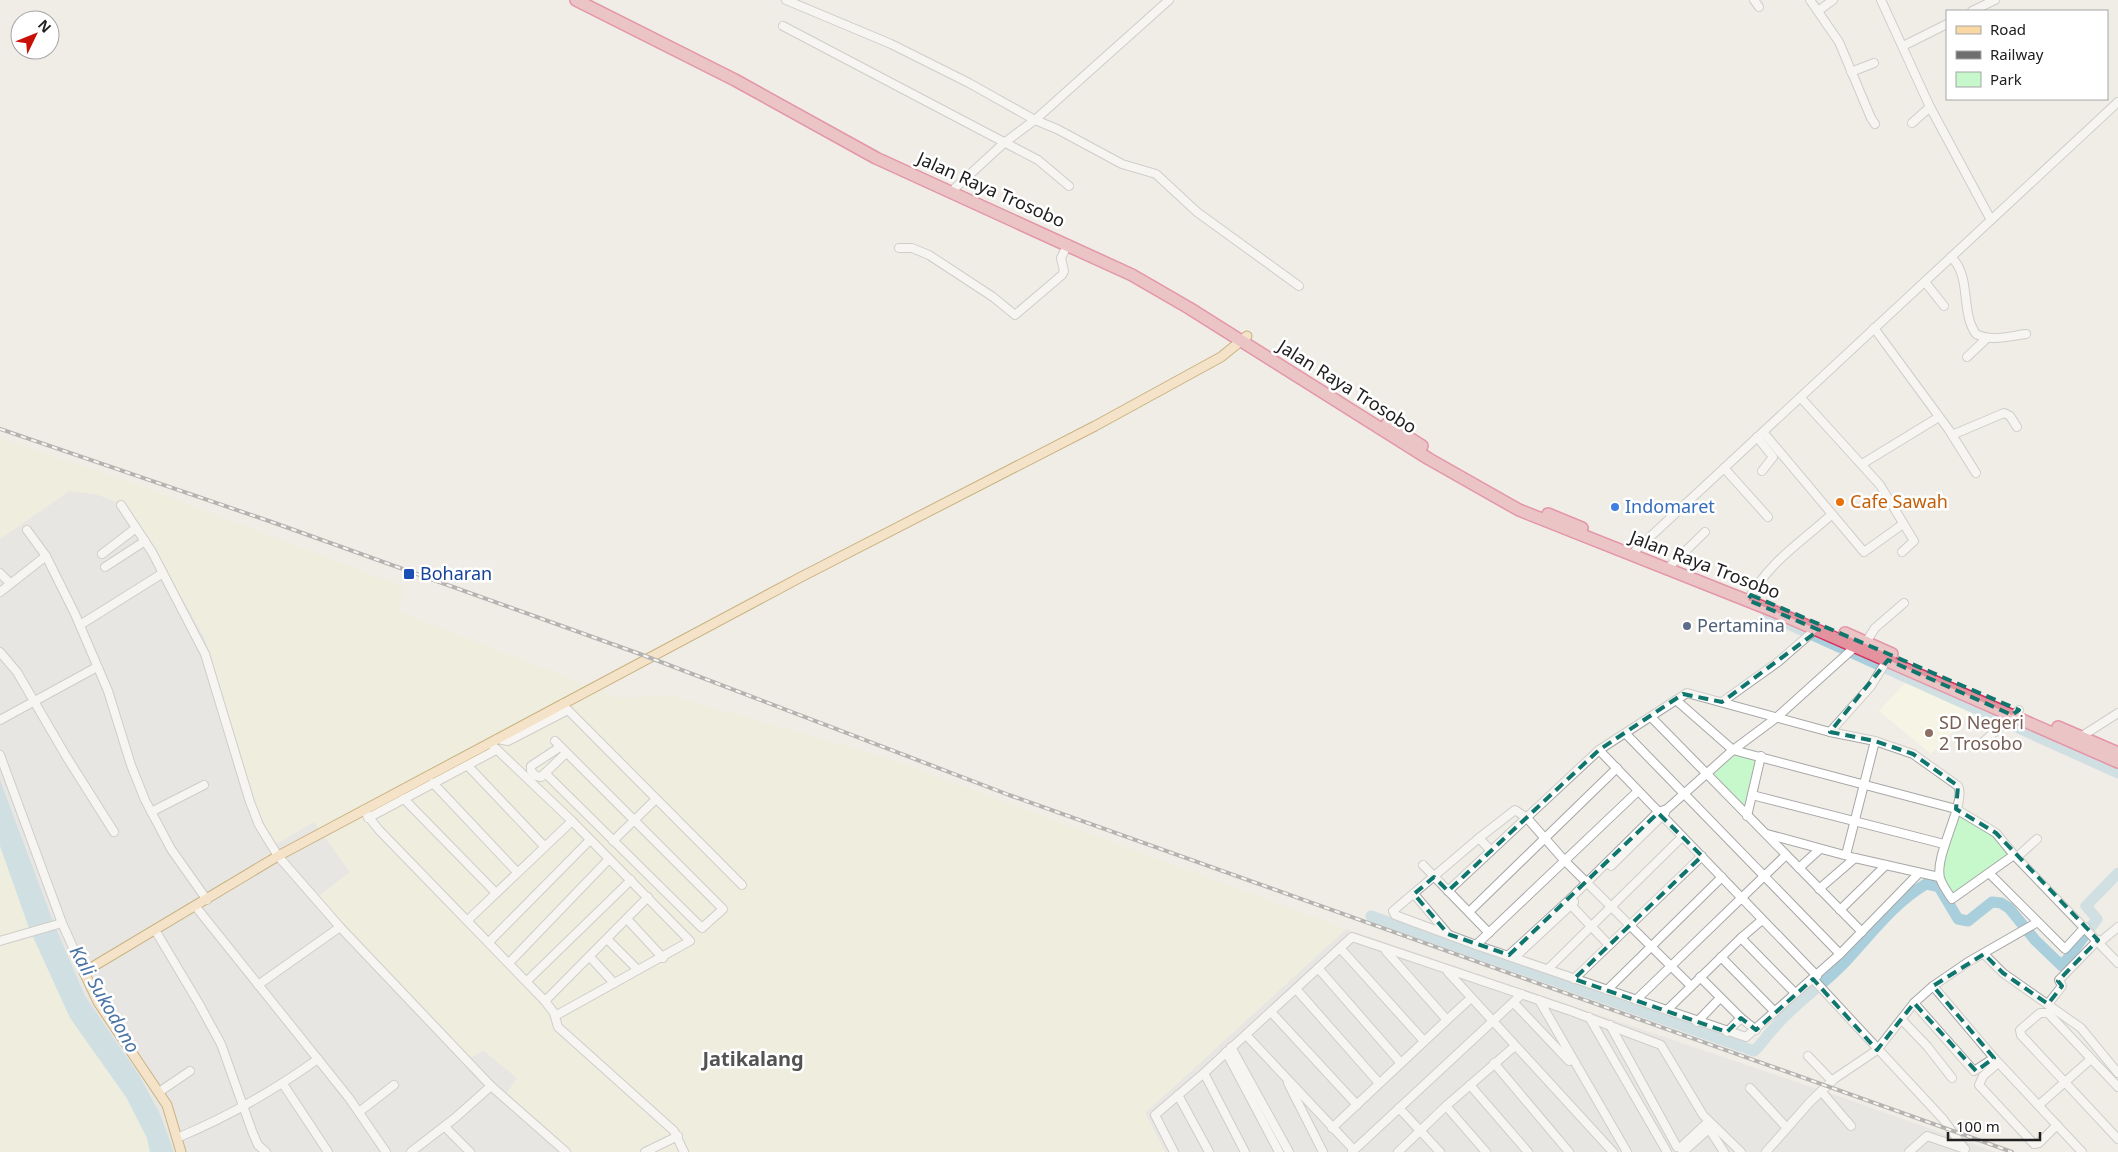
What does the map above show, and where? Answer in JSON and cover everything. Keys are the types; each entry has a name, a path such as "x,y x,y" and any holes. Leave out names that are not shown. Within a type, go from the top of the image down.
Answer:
{"highway":[{"name":"Jalan Raya Trosobo","path":"576,0 735,80 876,158 950,188 1136,270 1239,343 1474,478 1525,505 1750,598 1856,648 2118,762"},
{"name":"Jalan Raya Trosobo","path":"592,0 729,69 898,162 1065,248 1132,275 1414,450 1519,510 1750,598 1813,632 1856,648 1885,665 2010,716 2082,736 2118,752"}],"main road":[{"path":"182,1152 168,1108 160,1092 98,1002 84,972 196,907 278,856 365,814 800,577 1029,461 1239,343"}],"street":[{"path":"786,0 891,44 969,82 1122,164 1156,174 1198,212 1299,286"},
{"path":"950,188 1037,118 1169,0"},
{"path":"1810,0 1839,42 1875,124"},
{"path":"1818,11 1833,0"},
{"path":"1881,0 1930,107 1991,220"},
{"path":"1974,10 1996,0"},
{"path":"1902,46 1946,24"},
{"path":"783,26 1047,166 1069,186"},
{"path":"1851,72 1874,63"},
{"path":"1636,550 2118,102"},
{"path":"1912,123 1930,107"},
{"path":"899,248 912,248 930,255 993,297 1015,315 1062,275 1064,271 1061,262 1065,248"},
{"path":"1953,256 1960,270 1972,328 1976,334 1987,338 2026,334"},
{"path":"1925,282 1944,306"},
{"path":"1874,328 1952,435 1976,472"},
{"path":"1967,357 1987,338"},
{"path":"1801,398 1883,489 1914,541 1902,552"},
{"path":"1952,435 2004,413 2010,416 2017,427"},
{"path":"1862,464 1939,417"},
{"path":"1760,435 1773,457 1762,471"},
{"path":"1760,435 1864,552 1903,524"},
{"path":"1724,468 1768,517"},
{"path":"122,508 145,541 205,654 250,802 259,825 278,856 340,927 491,1086 566,1152"},
{"path":"1750,598 1781,556 1831,516"},
{"path":"102,554 136,528"},
{"path":"27,530 46,556 80,625 113,706 130,765 151,812 171,849 207,900"},
{"path":"1672,565 1705,532"},
{"path":"105,567 145,541"},
{"path":"0,592 46,556"},
{"path":"0,573 10,583"},
{"path":"80,625 163,573"},
{"path":"1512,956 1566,907 1667,809 1733,750 1776,718 1904,603"},
{"path":"1722,702 1813,632"},
{"path":"0,652 12,664 75,771 114,832"},
{"path":"1830,732 1871,686 1885,665"},
{"path":"0,720 98,667"},
{"path":"1448,891 1599,750 1688,692 1776,718 1875,741 1913,754 1958,786 1960,789 1956,809 1944,844 1940,877 1953,899 2037,839"},
{"path":"1676,700 1733,750 1956,809 1990,828 2118,963"},
{"path":"564,707 742,885"},
{"path":"2082,736 2118,713"},
{"path":"1981,744 2010,716"},
{"path":"1651,717 1862,932"},
{"path":"1626,734 1840,954"},
{"path":"1846,855 1875,741"},
{"path":"555,1016 690,941 494,744 468,766 404,799 365,814 545,1001 555,1016 557,1026 570,1040 678,1136 684,1152"},
{"path":"560,747 546,773 541,777 536,776 531,771 531,766 560,747"},
{"path":"546,773 613,842 702,928 723,909 560,747"},
{"path":"1599,750 1762,920 1877,1050 1942,1119 1960,1150"},
{"path":"0,755 59,924 84,972"},
{"path":"1747,816 1761,756"},
{"path":"468,766 544,846"},
{"path":"1469,912 1617,768"},
{"path":"434,783 518,872"},
{"path":"151,812 204,785"},
{"path":"1476,945 1638,791"},
{"path":"1752,795 1855,823 1944,844"},
{"path":"404,799 496,893"},
{"path":"613,842 656,799"},
{"path":"1690,985 1649,946 1517,810 1513,810 1394,909 1393,914 1476,945 1697,1022 1746,1037 1795,993 1816,981 1919,873"},
{"path":"468,920 544,846 572,822"},
{"path":"1765,833 1854,858 1940,877"},
{"path":"1548,969 1682,837"},
{"path":"1479,838 1492,851"},
{"path":"489,942 590,840"},
{"path":"1799,868 1820,848"},
{"path":"1636,1000 1786,855"},
{"path":"1574,979 1702,856"},
{"path":"1819,889 1854,858"},
{"path":"509,963 609,859"},
{"path":"1424,865 1489,933"},
{"path":"1840,910 1886,865"},
{"path":"1990,874 2035,924 2065,949 2088,930"},
{"path":"1607,990 1649,946 1722,877"},
{"path":"526,981 631,880"},
{"path":"1414,894 1448,934"},
{"path":"545,1001 648,898"},
{"path":"196,907 318,1059 359,1112 386,1152"},
{"path":"1566,907 1591,925 1610,945"},
{"path":"626,919 662,958"},
{"path":"1667,1010 1690,985 1762,920"},
{"path":"0,940 59,924"},
{"path":"1766,1152 1821,1091 1832,1081 1877,1050 1914,1003 1933,986 2035,924"},
{"path":"258,985 340,927"},
{"path":"2048,1004 2062,986 2058,980 2099,941 2118,927"},
{"path":"155,930 218,1038 258,1145 266,1152"},
{"path":"1174,1152 1154,1116 1204,1073 1352,937 1385,950 1589,1017 1662,1045 1724,1152"},
{"path":"1741,938 1795,993"},
{"path":"607,939 638,970"},
{"path":"1340,948 1424,1041"},
{"path":"1385,950 1447,1020"},
{"path":"1984,954 2003,973 2085,1032 2118,1073"},
{"path":"590,957 614,983"},
{"path":"1721,957 1775,1012"},
{"path":"1318,968 1400,1062"},
{"path":"1447,970 1613,1152"},
{"path":"1700,977 1740,1018 1756,1030"},
{"path":"1933,986 1996,1060 2082,1152"},
{"path":"1296,989 1379,1083"},
{"path":"1246,1035 1353,1151 1522,994"},
{"path":"1332,1128 1400,1062 1471,998"},
{"path":"1697,1022 1720,998"},
{"path":"1539,1000 1574,1065 1626,1152"},
{"path":"1514,1003 1574,1065"},
{"path":"1914,1003 1974,1071 1996,1060"},
{"path":"1270,1012 1357,1104"},
{"path":"2118,1087 2045,1012 2040,1013 2020,1030 2021,1035 2118,1139"},
{"path":"1589,1017 1668,1152 1672,1148 1681,1150"},
{"path":"1727,1032 1740,1018"},
{"path":"1902,1020 1927,1046 1952,1078"},
{"path":"1610,1025 1681,1150"},
{"path":"1398,1152 1446,1106 1515,1046"},
{"path":"1228,1050 1279,1152"},
{"path":"1228,1050 1289,1152"},
{"path":"1808,1056 1832,1081"},
{"path":"177,1138 244,1108 283,1084 318,1059"},
{"path":"2039,1105 2091,1059"},
{"path":"1996,1060 1978,1084 2028,1137 2037,1144 2057,1125"},
{"path":"1494,1063 1568,1152"},
{"path":"160,1092 190,1071"},
{"path":"1204,1073 1245,1152"},
{"path":"1283,1074 1323,1152"},
{"path":"283,1084 328,1152"},
{"path":"359,1112 394,1085"},
{"path":"1470,1085 1528,1152"},
{"path":"411,1152 444,1127 491,1086"},
{"path":"1750,1088 1787,1128"},
{"path":"1821,1091 1851,1126"},
{"path":"1178,1095 1209,1152"},
{"path":"1446,1106 1486,1152"},
{"path":"1399,1108 1440,1152"},
{"path":"1681,1150 1709,1125"},
{"path":"1709,1125 1741,1152"},
{"path":"444,1127 470,1152"},
{"path":"645,1152 678,1136"},
{"path":"1909,1152 1927,1136 1960,1150"}],"highlighted area":[{"path":"1751,595 2019,710 2012,715 1888,660 1830,732 1875,741 1913,754 1958,786 1956,809 1996,833 2098,940 2058,981 2062,986 2048,1004 2003,973 1984,954 1933,986 1994,1058 1976,1071 1914,1003 1877,1050 1813,979 1756,1030 1741,1018 1727,1032 1574,979 1702,856 1658,813 1509,955 1448,934 1414,894 1434,877 1448,891 1599,750 1683,694 1722,702 1819,630 1748,600"}],"shaded area":[{"path":"0,438 125,480 404,587 398,611 620,698 669,695 882,756 1346,929 1145,1113 1165,1152 569,1152 506,1094 517,1078 484,1051 469,1058 315,899 350,872 314,822 274,845 247,785 205,638 146,535 122,504 96,494 69,491 0,539"},
{"path":"69,491 96,494 122,504 146,535 205,638 247,785 274,845 314,822 350,872 315,899 484,1051 518,1078 507,1094 569,1152 174,1152 160,1114 139,1075 85,996 53,921 0,780 0,539"},
{"name":"SD Negeri 2 Trosobo","path":"1906,682 1972,712 1931,754 1879,711"},
{"path":"0,846 29,928 70,1018 126,1097 147,1138 150,1152 0,1152"},
{"path":"1346,929 1844,1098 1996,1152 1165,1152 1145,1113"}],"green space":[{"path":"1733,750 1761,756 1747,816 1707,774"},
{"path":"1957,811 1996,833 2013,854 1952,898 1940,877"}],"water":[{"path":"0,780 53,921 85,996 139,1075 160,1114 174,1152 150,1152 147,1138 126,1097 70,1018 29,928 0,846"}],"waterway":[{"path":"1768,615 2118,773"},
{"path":"1371,916 1754,1051 1782,1019 1838,969 1894,909 1926,884 1939,887 1958,919 1968,921 1992,902 2001,903 2009,908 2035,940 2062,966 2097,919 2086,906 2118,873"}],"railway":[{"path":"0,429 269,521 640,654 1009,795 2012,1152"}],"place":[{"name":"Cafe Sawah","path":"1840,502"},
{"name":"Indomaret","path":"1615,507"},
{"name":"Boharan","path":"409,574"},
{"name":"Pertamina","path":"1687,626"},
{"name":"SD Negeri 2 Trosobo","path":"1929,733"}],"district":[{"name":"Jatikalang","path":"753,1059"}],"water label":[{"name":"Kali Sukodono","path":"105,999"}]}
